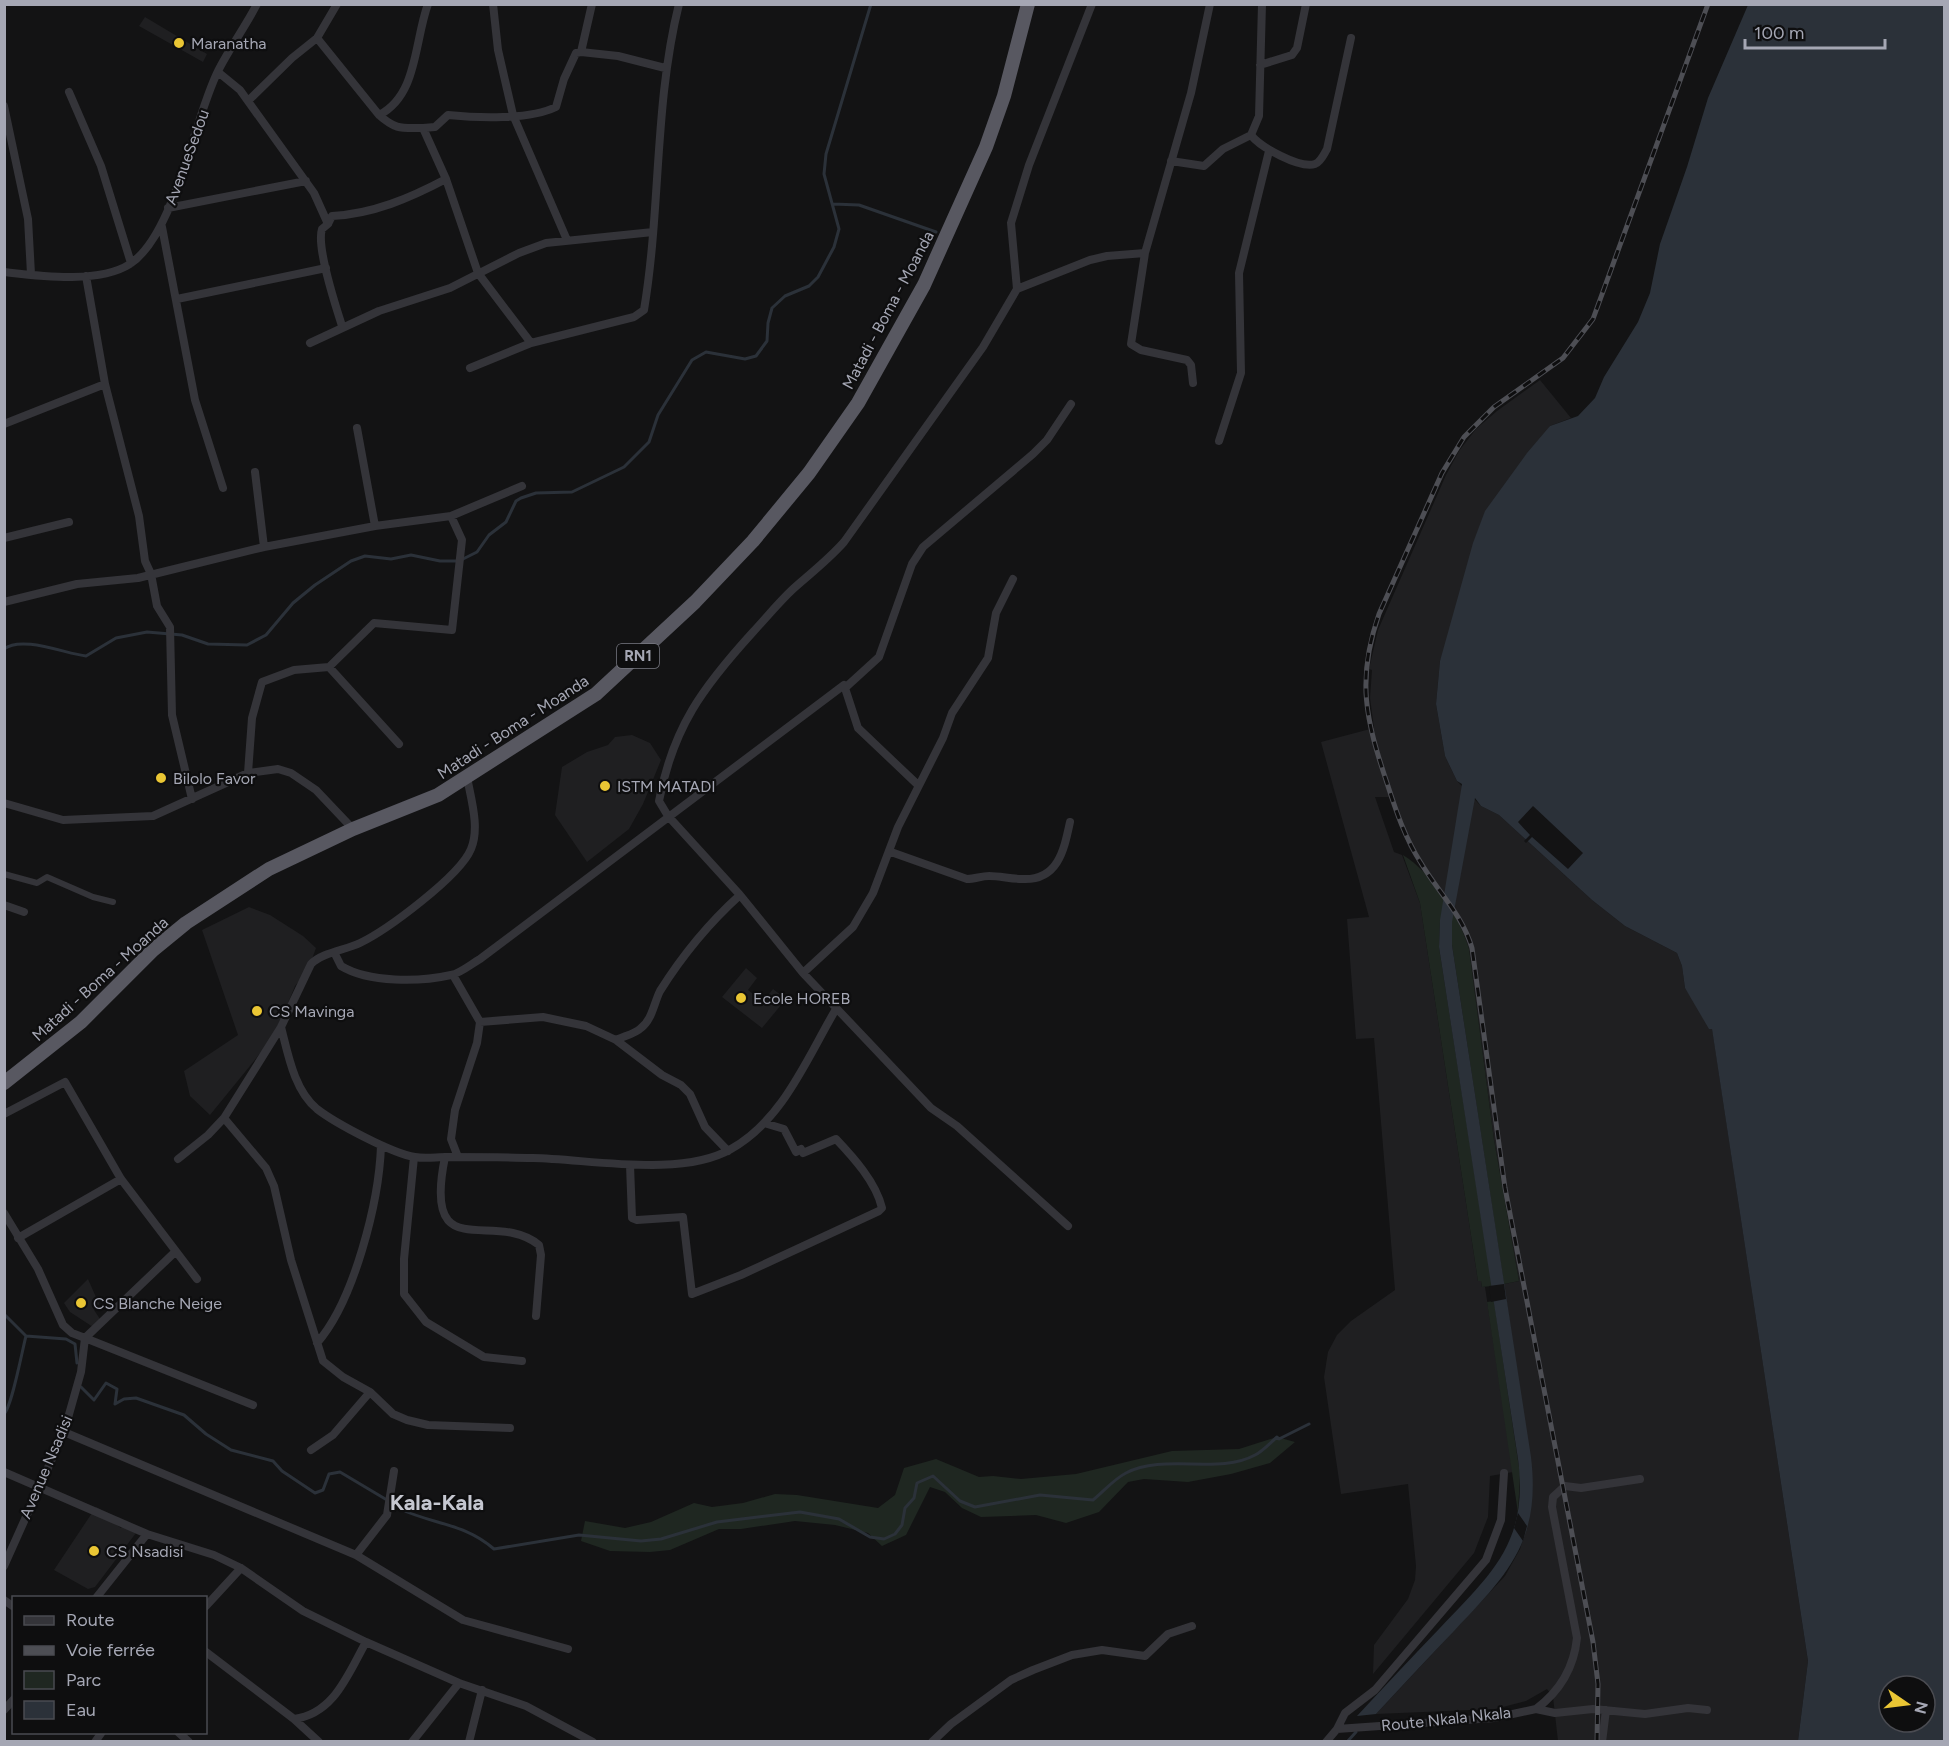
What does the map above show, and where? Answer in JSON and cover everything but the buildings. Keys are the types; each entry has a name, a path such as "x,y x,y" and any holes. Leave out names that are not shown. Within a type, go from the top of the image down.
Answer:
{"highway":[{"name":"Matadi - Boma - Moanda","path":"4,1083 81,1022 116,984 186,923 269,869 352,829 438,795 596,694 695,602 753,541 809,473 858,403 924,285 986,147 1004,96 1028,4"}],"street":[{"name":"AvenueSedou","path":"4,272 86,276 108,274 130,263 162,227 218,72 257,4"},
{"path":"248,101 292,58 317,38 337,4"},
{"path":"379,115 393,107 407,83 428,4"},
{"path":"493,4 498,50 513,115 567,240"},
{"path":"581,52 592,4"},
{"path":"470,368 531,343 641,314 645,304 653,232 665,68 679,4"},
{"path":"1017,289 1011,223 1029,165 1092,4"},
{"path":"1193,383 1191,365 1187,360 1141,350 1131,344 1145,253 1191,93 1210,4"},
{"path":"1171,161 1204,166 1223,149 1251,135 1259,116 1262,4"},
{"path":"1260,65 1292,55 1298,48 1306,4"},
{"path":"317,38 379,115 396,129 435,126 448,115 495,118 543,113 556,107 567,72 576,53 618,56 665,68"},
{"path":"1251,135 1258,145 1269,151 1308,164 1315,164 1322,159 1327,149 1351,38"},
{"path":"218,72 240,90 306,181 328,224"},
{"path":"69,92 101,166 130,263"},
{"path":"4,106 28,219 31,274"},
{"path":"423,128 446,179 477,273 531,343"},
{"path":"1219,441 1241,373 1239,273 1269,151"},
{"path":"342,326 326,268 320,234 332,216 378,209 413,196 446,179"},
{"path":"168,208 306,181"},
{"path":"162,227 195,400 223,488"},
{"path":"310,343 342,326 450,288 477,273 546,243 653,232"},
{"path":"1068,1226 957,1126 931,1108 836,1009 819,987 803,973 740,895 668,816 659,801 665,768 679,736 708,683 792,589 822,566 844,542 966,371 1017,289 1090,260 1107,256 1145,253"},
{"path":"177,298 326,268"},
{"path":"86,276 105,384 139,516 145,561 151,574 157,606 170,627 172,715 192,800"},
{"path":"4,424 105,384"},
{"path":"844,685 845,688 879,657 912,564 923,547 1012,475 1047,440 1071,404"},
{"path":"357,428 375,526"},
{"path":"255,472 264,547"},
{"path":"4,602 77,584 138,578 264,547 375,526 451,516 522,486"},
{"path":"248,773 252,718 262,682 294,670 330,667 374,623 452,630 462,540 451,516"},
{"path":"4,538 69,522"},
{"path":"803,973 853,927 873,894 891,852 898,827 918,784 944,738 958,701 988,658 996,613 1012,579"},
{"path":"330,667 399,744"},
{"path":"335,954 341,966 365,976 391,979 453,975 480,959 844,685"},
{"path":"844,685 858,728 918,784"},
{"path":"4,803 63,820 153,816 248,773 278,769 291,773 316,790 352,829"},
{"path":"178,1159 208,1136 224,1118 281,1027 311,964 317,957 335,954 363,941 429,895 462,865 471,848 474,836 467,777"},
{"path":"891,852 967,879 978,880 987,876 1025,879 1042,877 1062,857 1070,822"},
{"path":"4,874 37,883 46,878 93,897 113,902"},
{"path":"616,1040 646,1024 660,993 680,961 714,919 740,895"},
{"path":"4,906 24,912"},
{"path":"453,975 480,1022 477,1043 455,1110 451,1139 458,1157"},
{"path":"281,1027 295,1076 306,1096 317,1109 381,1146 414,1157 567,1159 605,1165 686,1162 728,1151 764,1123 782,1104 836,1009"},
{"path":"480,1022 543,1017 586,1026 616,1040 662,1076 681,1085 690,1094 705,1127 728,1151"},
{"path":"4,1114 65,1082 121,1179 197,1279"},
{"path":"224,1118 259,1160 274,1186 291,1260 323,1361 329,1368 370,1392 393,1414 407,1420 428,1425 510,1428"},
{"path":"630,1164 633,1218 637,1220 683,1217 692,1294 879,1211 881,1203 854,1156 836,1139 803,1153 801,1149 796,1152 784,1129 764,1123"},
{"path":"317,1343 330,1329 337,1314 374,1211 381,1146"},
{"path":"414,1157 404,1259 404,1294 426,1322 484,1357 522,1361"},
{"path":"445,1157 439,1187 442,1212 447,1218 473,1231 527,1235 539,1245 541,1255 536,1316"},
{"path":"18,1238 121,1179"},
{"path":"4,1213 38,1269 63,1324 72,1333 253,1405"},
{"path":"85,1338 175,1252"},
{"name":"Avenue Nsadisi","path":"4,1566 64,1432 81,1372 85,1338"},
{"path":"311,1450 333,1435 370,1392"},
{"path":"64,1432 356,1555 463,1620 568,1649"},
{"path":"356,1555 387,1515 394,1471"},
{"path":"4,1472 147,1534 192,1546 241,1568 303,1611 459,1683 534,1710 593,1742"},
{"path":"1326,1742 1337,1729 1345,1713 1375,1689 1482,1566 1492,1547 1501,1520 1504,1473"},
{"path":"1536,1708 1553,1695 1565,1678 1573,1658 1576,1638 1552,1506 1553,1497 1565,1486 1581,1488 1640,1479"},
{"path":"98,1596 147,1534"},
{"path":"207,1605 241,1568"},
{"path":"932,1742 951,1724 1011,1680 1033,1670 1072,1655 1102,1650 1145,1656 1168,1634 1192,1626"},
{"path":"294,1719 313,1714 332,1699 366,1642"},
{"path":"207,1653 294,1719 319,1742"},
{"path":"412,1742 459,1683"},
{"path":"469,1742 482,1690"},
{"path":"1536,1708 1555,1713 1606,1710 1645,1714 1689,1708 1707,1710"},
{"name":"Route Nkala Nkala","path":"1337,1729 1494,1718 1536,1708"},
{"path":"1602,1742 1606,1710"}],"shaded area":[{"name":"Maranatha","path":"145,17 207,54 203,62 139,26"},
{"path":"1540,380 1571,418 1550,426 1440,661 1436,704 1445,756 1457,781 1481,806 1499,815 1592,900 1625,926 1677,953 1682,966 1685,988 1712,1028 1808,1661 1798,1741 1558,1741 1553,1697 1547,1689 1526,1701 1495,1709 1376,1714 1505,1576 1520,1549 1529,1520 1532,1473 1504,1284 1519,1281 1494,1140 1469,949 1461,927 1409,848 1389,797 1375,797 1394,852 1402,855 1420,903 1478,1281 1481,1281 1482,1287 1485,1287 1513,1472 1490,1476 1488,1517 1474,1553 1373,1674 1374,1645 1408,1599 1415,1580 1416,1566 1408,1484 1341,1494 1324,1377 1328,1352 1337,1335 1351,1321 1395,1290 1374,1038 1356,1039 1347,919 1369,917 1321,742 1374,728 1370,698 1372,670 1369,669 1378,630 1446,475 1459,451 1476,429"},
{"name":"ISTM MATADI","path":"632,735 650,743 661,760 643,804 629,829 587,862 555,815 562,767 587,752 608,745 615,737"},
{"name":"CS Mavinga","path":"249,907 270,915 303,936 316,948 308,970 295,986 275,1035 210,1115 190,1096 184,1071 238,1035 202,930"},
{"name":"Ecole HOREB","path":"746,968 757,978 748,990 763,1002 773,989 786,999 762,1028 722,997"},
{"name":"CS Blanche Neige","path":"88,1279 99,1304 94,1310 100,1319 93,1327 70,1312 64,1303"},
{"name":"CS Nsadisi","path":"96,1507 112,1515 110,1520 121,1528 123,1526 136,1533 95,1587 88,1589 54,1570"}],"green space":[{"path":"1403,855 1424,872 1443,896 1459,923 1469,949 1494,1140 1519,1281 1504,1284 1452,945 1452,922 1440,921 1439,947 1492,1286 1482,1287 1481,1281 1478,1281 1420,903"},
{"path":"1494,1301 1520,1474 1518,1513 1487,1302"},
{"path":"1277,1437 1295,1442 1270,1463 1231,1474 1188,1482 1144,1479 1128,1482 1099,1512 1066,1523 1036,1515 981,1517 962,1508 945,1492 930,1487 906,1535 882,1546 868,1533 835,1525 795,1521 741,1529 719,1529 670,1550 650,1552 610,1551 581,1541 585,1521 625,1528 651,1522 694,1503 712,1507 743,1503 775,1494 797,1495 878,1508 895,1495 904,1468 936,1459 979,1477 1021,1479 1076,1474 1172,1451 1239,1449"}],"water":[{"path":"1748,5 1944,5 1944,1741 1798,1741 1808,1661 1712,1029 1709,1029 1685,988 1682,966 1677,953 1625,926 1592,900 1499,815 1481,806 1475,798 1452,922 1452,945 1531,1457 1533,1486 1531,1512 1517,1554 1491,1591 1376,1714 1357,1716 1490,1573 1512,1535 1518,1513 1520,1488 1518,1459 1439,947 1440,920 1462,784 1457,781 1445,756 1436,704 1440,661 1473,543 1485,511 1527,453 1550,426 1578,416 1595,398 1604,377 1638,322 1650,293 1660,244 1708,98"}],"pier":[{"path":"1533,806 1583,853 1568,869 1532,837 1526,843 1524,841 1530,835 1518,822"},
{"path":"1504,1284 1506,1299 1491,1302 1489,1286"},
{"path":"1518,1513 1527,1526 1523,1541 1514,1528"}],"waterway":[{"path":"4,649 22,644 86,656 116,638 147,632 182,635 208,644 247,645 266,635 293,603 351,561 365,556 391,559 411,555 440,561 459,561 477,552 489,535 506,522 516,501 521,498 536,493 572,492 624,467 649,442 658,415 692,360 706,352 745,359 756,356 767,341 772,308 785,296 809,286 818,277 834,247 839,229 824,174 826,154 871,4"},
{"path":"833,204 859,205 936,232"},
{"path":"4,1314 26,1336 13,1390 4,1414"},
{"path":"26,1336 66,1339 75,1344 77,1363"},
{"path":"81,1387 94,1400 106,1383 117,1389 115,1404 124,1399 136,1398 184,1415 206,1434 231,1450 273,1461 282,1471 315,1493 323,1490 329,1474 340,1472 387,1500"},
{"path":"400,1509 472,1534 494,1549 579,1535 641,1541 661,1539 717,1522 800,1512 839,1519 870,1537 884,1539 895,1534 902,1525 905,1508 914,1498 917,1483 933,1476 960,1501 975,1507 1040,1495 1093,1500 1126,1473 1141,1467 1241,1461 1258,1453 1277,1437 1279,1439 1309,1424"},
{"path":"1347,1742 1356,1732"}],"railway":[{"path":"1597,1742 1598,1684 1593,1642 1505,1188 1472,948 1462,924 1421,863 1401,824 1369,719 1366,680 1372,638 1379,614 1442,473 1464,437 1494,407 1563,358 1593,319 1708,4"}],"place":[{"name":"Maranatha","path":"179,43"},
{"name":"Bilolo Favor","path":"161,778"},
{"name":"ISTM MATADI","path":"605,786"},
{"name":"Ecole HOREB","path":"741,998"},
{"name":"CS Mavinga","path":"257,1011"},
{"name":"CS Blanche Neige","path":"81,1303"},
{"name":"CS Nsadisi","path":"94,1551"}],"district":[{"name":"Kala-Kala","path":"437,1502"}]}
